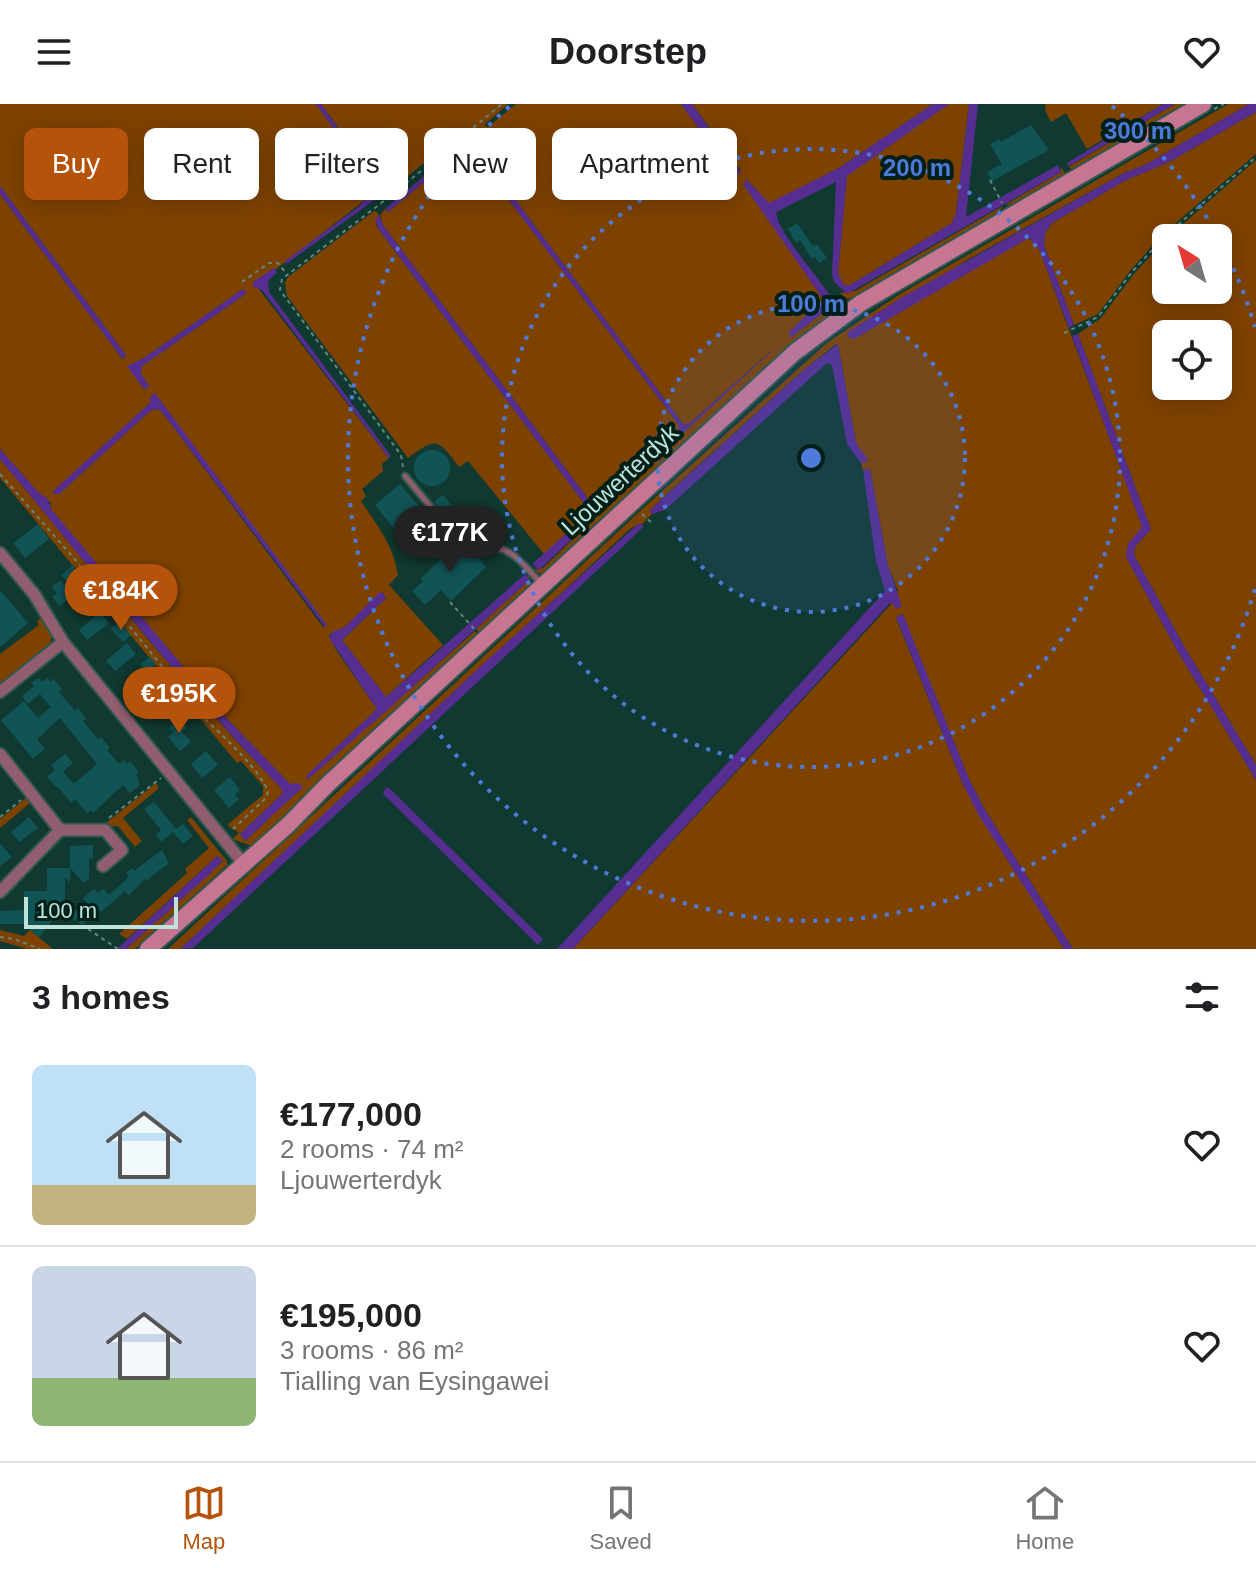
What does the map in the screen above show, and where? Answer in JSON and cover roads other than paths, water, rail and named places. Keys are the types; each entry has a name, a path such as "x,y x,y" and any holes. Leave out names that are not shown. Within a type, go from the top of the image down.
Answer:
{"main road":[{"name":"Ljouwerterdyk","path":"148,949 288,825 327,785 764,380 829,326 861,303 1203,104"}],"street":[{"path":"0,553 34,594 63,642 243,863"},
{"path":"0,692 63,642"},
{"path":"0,754 60,830"},
{"path":"0,892 60,830 103,830 122,850 103,866"}],"lane":[{"path":"405,476 456,537 465,532 479,546 504,550 543,585"}]}
